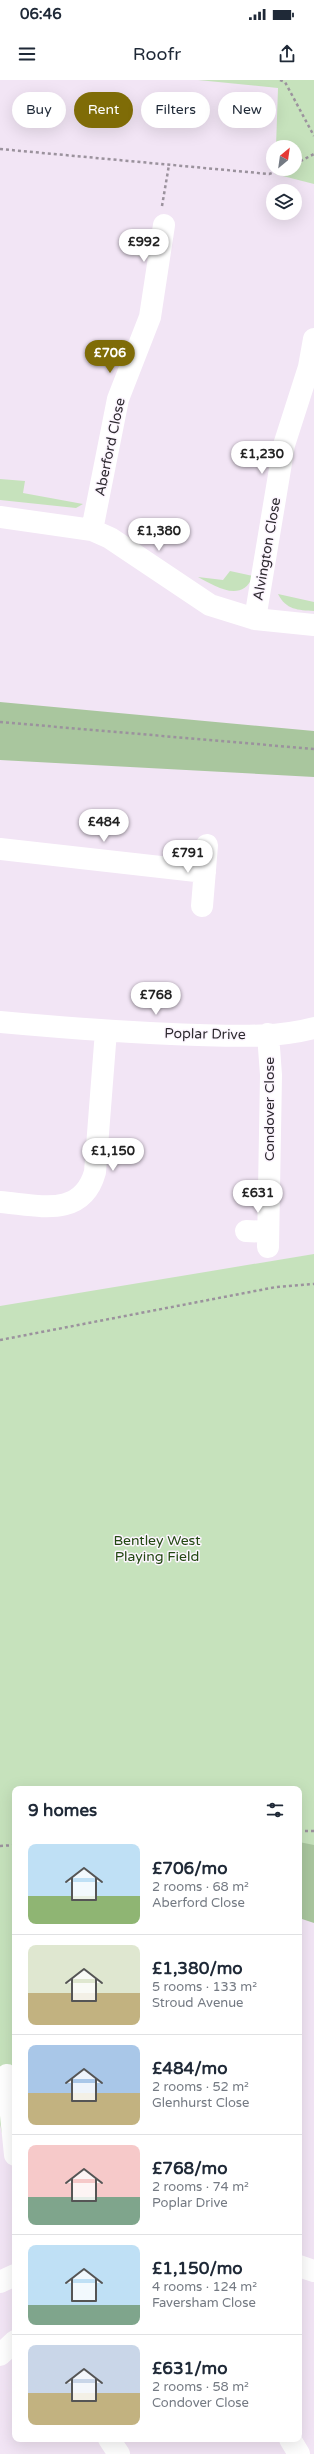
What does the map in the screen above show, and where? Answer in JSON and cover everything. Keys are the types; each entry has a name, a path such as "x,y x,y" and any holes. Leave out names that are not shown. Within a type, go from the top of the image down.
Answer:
{"street":[{"name":"Aberford Close","path":"92,530 118,399 150,317 164,226"},
{"path":"134,244 160,248"},
{"name":"Alvington Close","path":"255,619 284,445 309,367 314,338"},
{"path":"0,517 92,530 110,538 210,605 255,619 314,625"},
{"path":"202,906 207,845"},
{"path":"0,849 205,872"},
{"name":"Poplar Drive","path":"0,1022 106,1031 212,1035 268,1034 314,1028"},
{"path":"0,1202 60,1207 71,1204 92,1184 96,1172 106,1031"},
{"name":"Condover Close","path":"246,1230 268,1239 271,1075 268,1034"},
{"path":"7,2075 12,2125"},
{"path":"302,2267 314,2271"},
{"path":"0,2355 12,2344"},
{"path":"110,2442 119,2454"},
{"path":"292,2442 299,2454"}],"path":[{"path":"280,80 285,82 314,136"},
{"path":"0,149 266,174"},
{"path":"302,160 314,154"},
{"path":"164,226 159,226 169,165"},
{"path":"0,722 314,749"},
{"path":"0,1340 276,1287 314,1284"},
{"path":"302,1831 314,1831"},
{"path":"0,1846 12,1845"}],"green space":[{"path":"198,80 314,80 314,184 283,176 302,176 302,140 276,140 278,88"},
{"path":"0,479 25,481 23,493 83,504 76,508 0,500"},
{"path":"230,571 253,576 248,584 242,589 235,591 212,585 198,577 223,580"},
{"path":"278,594 314,602 314,611 293,608 285,603"},
{"path":"0,702 314,731 314,777 0,760"},
{"name":"Bentley West Playing Field","path":"314,1254 314,1893 302,1890 302,1786 12,1786 12,2151 6,2152 0,2124 0,1306"},
{"path":"302,1843 314,1845 314,1923 302,1919"}]}
